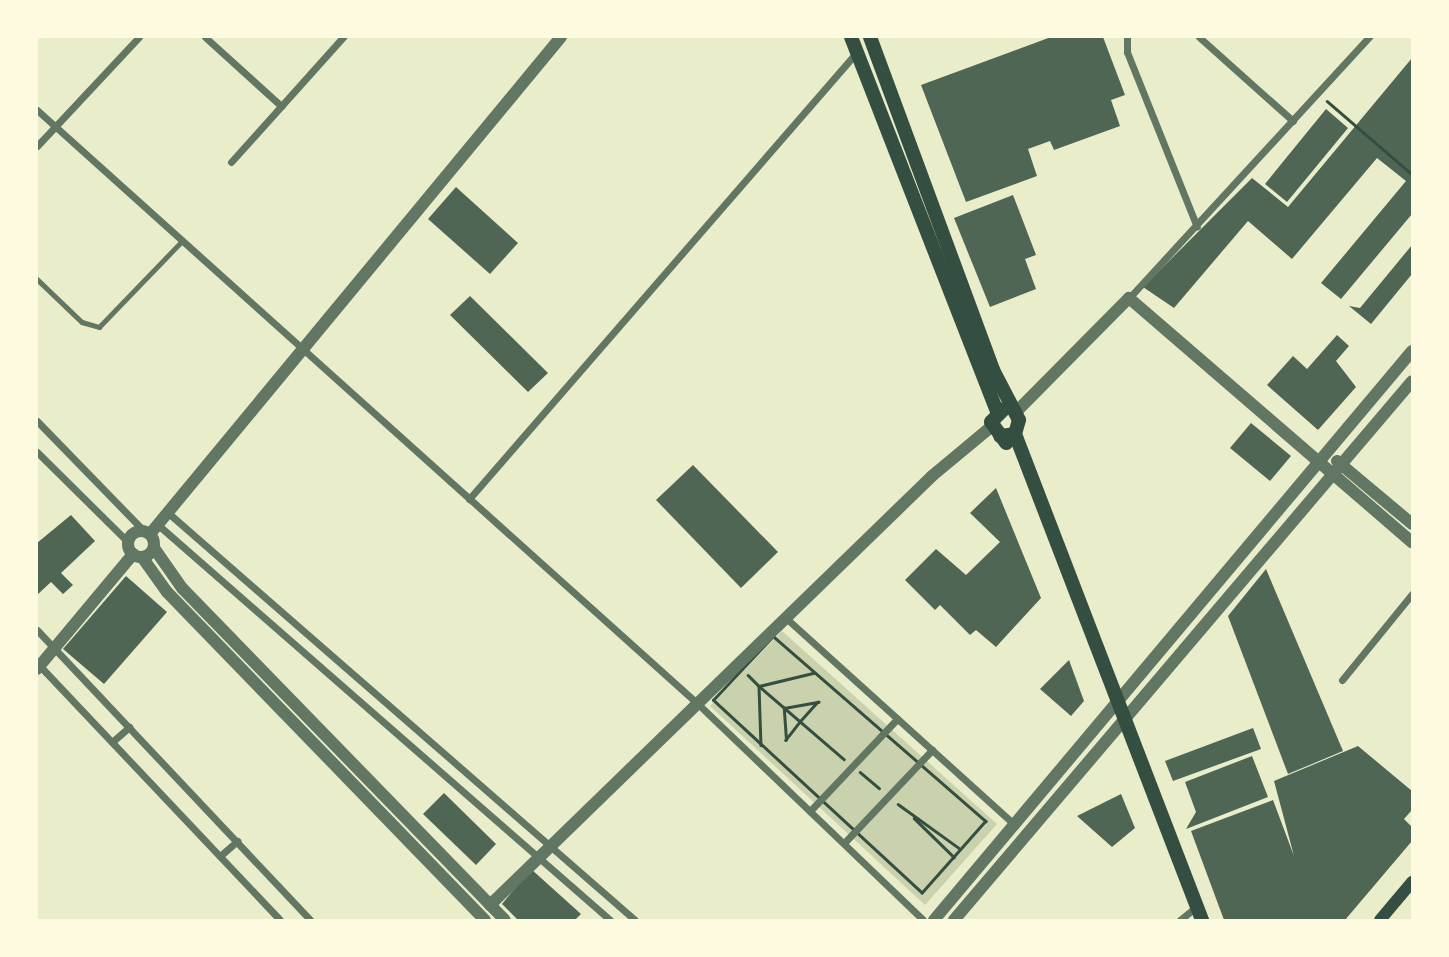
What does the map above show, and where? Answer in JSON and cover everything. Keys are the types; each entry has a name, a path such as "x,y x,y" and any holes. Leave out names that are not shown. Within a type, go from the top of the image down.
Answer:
{"main road":[{"path":"851,37 1008,412 1002,432"},
{"path":"870,37 1008,412 1002,432"},
{"path":"1002,432 1018,454 1104,679 1199,914"},
{"path":"1380,920 1412,882"}],"street":[{"path":"37,146 139,37"},
{"path":"205,37 281,106"},
{"path":"230,162 343,37"},
{"path":"280,920 38,665 561,37"},
{"path":"1199,37 1293,121"},
{"path":"1008,412 1129,298 1369,37"},
{"path":"1127,40 1197,227"},
{"path":"469,499 857,52"},
{"path":"37,110 699,705 845,842 923,920"},
{"path":"1129,298 1311,450 1318,465 1412,542"},
{"path":"934,920 1412,351"},
{"path":"954,920 1333,478 1412,381"},
{"path":"37,421 150,529 610,920"},
{"path":"491,917 548,847 787,620 960,449 1002,432"},
{"path":"1311,450 1327,454 1412,524"},
{"path":"37,452 408,841 464,898 491,917"},
{"path":"166,511 548,847 635,920"},
{"path":"150,529 154,548 264,672 474,888 491,917"},
{"path":"134,551 154,548"},
{"path":"1342,680 1412,594"},
{"path":"1200,604 1214,616"},
{"path":"787,620 1015,825"},
{"path":"37,630 310,920"},
{"path":"254,681 264,672"},
{"path":"810,811 897,719"},
{"path":"112,742 129,727"},
{"path":"330,760 340,750"},
{"path":"845,842 932,750"},
{"path":"408,841 418,831"},
{"path":"220,856 237,841"},
{"path":"464,898 474,888"},
{"path":"1180,920 1199,914"}],"lane":[{"path":"37,279 82,322 99,327 182,241"}],"path":[{"path":"1318,94 1412,174"},
{"path":"742,669 759,686 761,745"},
{"path":"759,686 813,673"},
{"path":"818,702 800,722 786,740 784,708 818,702"},
{"path":"907,812 954,857"}],"green space":[{"path":"782,631 997,824 925,905 710,706"}],"building":[{"path":"1051,37 1103,37 1125,95 1111,100 1120,126 1054,150 1050,141 1028,149 1037,176 966,202 921,85"},
{"path":"1412,58 1412,214 1341,299 1321,283 1406,181 1377,158 1292,259 1248,221 1174,308 1143,287 1252,178 1288,207"},
{"path":"1326,109 1348,128 1287,202 1265,184"},
{"path":"456,187 518,243 490,274 428,219"},
{"path":"1013,195 1036,255 1025,259 1036,289 990,307 954,218"},
{"path":"1412,245 1412,274 1371,324 1349,306 1360,308"},
{"path":"470,296 548,373 528,392 450,315"},
{"path":"1337,335 1349,346 1336,361 1356,387 1318,430 1267,385 1293,356 1307,369"},
{"path":"1251,423 1291,456 1270,481 1230,448"},
{"path":"693,465 778,552 741,588 656,500"},
{"path":"996,488 1041,598 996,647 976,630 970,635 940,605 935,610 905,580 936,549 966,575 1000,542 970,513"},
{"path":"71,515 95,541 61,573 73,585 63,594 51,582 37,595 37,543"},
{"path":"1266,569 1343,751 1288,774 1228,616"},
{"path":"126,576 167,612 104,684 63,649"},
{"path":"1069,660 1084,701 1071,716 1040,689"},
{"path":"1253,728 1261,749 1173,781 1165,761"},
{"path":"1358,746 1412,791 1412,810 1404,819 1412,827 1412,841 1345,920 1224,920 1191,831 1273,800 1294,856 1274,781"},
{"path":"1252,756 1268,797 1186,829 1196,812 1185,782"},
{"path":"444,793 496,844 476,865 423,814"},
{"path":"1121,794 1135,828 1112,847 1077,816"},
{"path":"531,869 581,914 575,920 518,920 502,904"}]}
